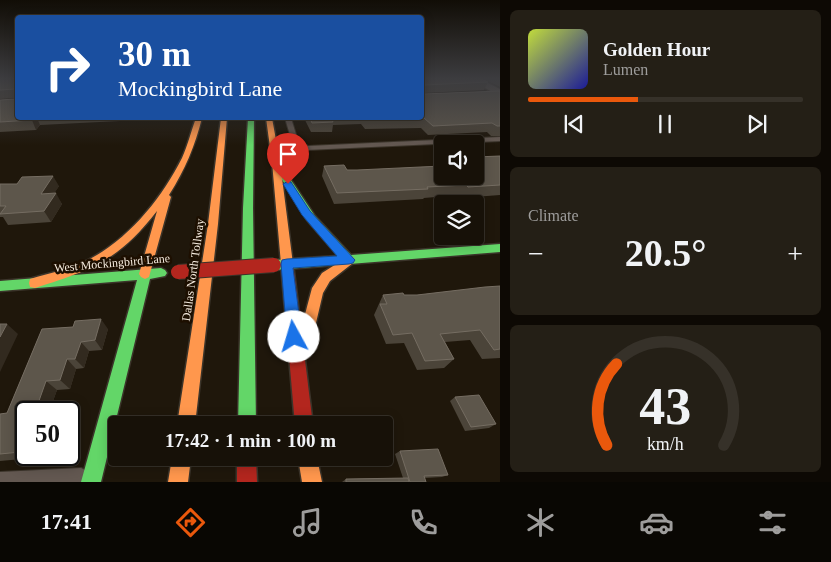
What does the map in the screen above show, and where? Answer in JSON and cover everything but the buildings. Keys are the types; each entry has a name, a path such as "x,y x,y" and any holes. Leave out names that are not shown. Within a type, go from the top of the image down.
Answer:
{"main road":[{"path":"35,283 86,266 107,253 136,227 169,186 186,157 198,120"},
{"name":"Dallas North Tollway","path":"187,416 213,224 224,120"},
{"path":"248,416 248,208 251,120"},
{"path":"269,120 276,162 303,416"},
{"path":"276,162 306,213 328,240 349,260 326,277 317,292 298,373"},
{"path":"92,479 169,186"},
{"name":"West Mockingbird Lane","path":"0,286 500,248"},
{"path":"178,482 181,466"},
{"path":"247,466 247,482"},
{"path":"309,466 312,482"}],"lane":[{"path":"289,120 295,142 307,148 500,139"},
{"path":"0,481 92,479"}],"traffic: fast":[{"path":"247,416 248,208 251,120"},
{"path":"280,170 311,218 349,260"},
{"path":"274,265 500,248"},
{"path":"0,286 161,273"},
{"path":"91,482 145,274"}],"traffic: slow":[{"path":"35,283 72,272 93,263 108,254 135,231 158,203 178,173 192,143 198,120"},
{"path":"187,416 213,224 224,120"},
{"path":"269,120 276,162 287,264"},
{"path":"145,274 166,197"},
{"path":"303,352 317,292 326,277 349,260"},
{"path":"178,482 181,466"},
{"path":"309,466 312,482"}],"traffic: jam":[{"path":"287,264 303,416"},
{"path":"178,272 274,265"},
{"path":"247,466 247,482"}],"route":[{"path":"288,184 306,213 328,240 349,260 287,264 294,337"}]}
